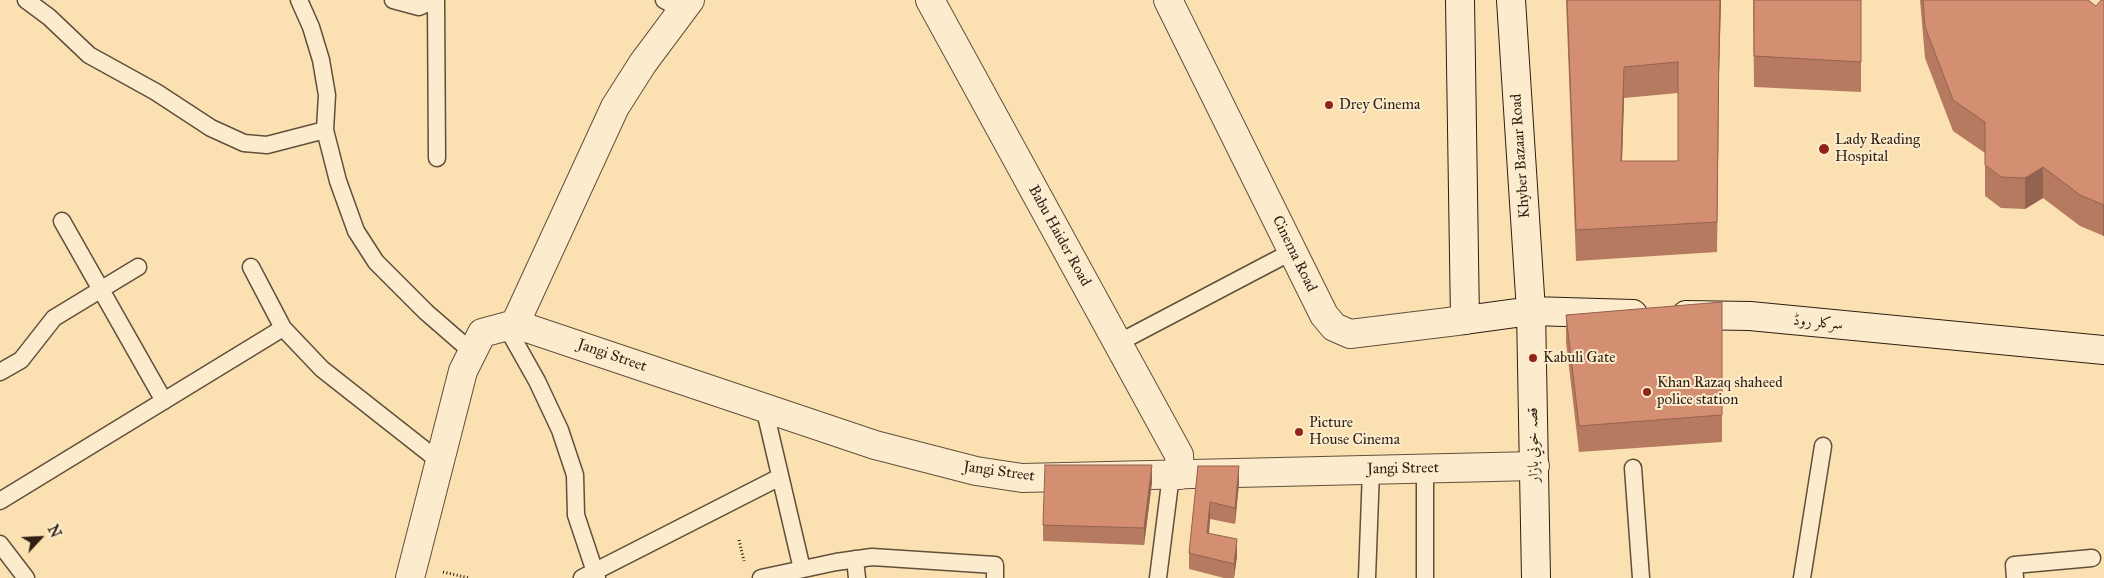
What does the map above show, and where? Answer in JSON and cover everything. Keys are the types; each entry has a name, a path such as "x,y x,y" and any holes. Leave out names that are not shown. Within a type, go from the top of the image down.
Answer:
{"street":[{"name":"Babu Haider Road","path":"930,0 1179,454 1176,475"},
{"name":"Cinema Road","path":"1168,0 1324,315 1334,327 1350,334 1531,312"},
{"path":"1460,0 1465,320"},
{"name":"Khyber Bazaar Road","path":"1512,0 1531,312"},
{"path":"410,578 462,371 482,333 511,325 615,107 679,3"},
{"name":"سرکلر روڈ","path":"1531,312 1750,316 2104,350"},
{"name":"قصہ خوني بازار","path":"1531,312 1536,578"},
{"name":"Jangi Street","path":"511,325 875,445 976,471 1022,478 1534,466"}],"lane":[{"path":"26,0 49,17 89,55 156,92 211,128 244,143 267,145 325,130"},
{"path":"299,0 311,26 321,60 327,95 325,130 338,181 356,231 376,262 426,312 472,352"},
{"path":"393,0 419,7 435,0 437,158"},
{"path":"62,221 164,401"},
{"path":"1118,343 1293,252"},
{"path":"0,372 21,360 54,318 138,267"},
{"path":"251,267 284,328 322,369 440,461"},
{"path":"511,325 560,430 576,475 576,515 591,576 780,477"},
{"path":"0,501 284,328"},
{"path":"764,407 802,569"},
{"path":"1802,578 1823,446"},
{"path":"1424,578 1425,468"},
{"path":"1633,468 1641,578"},
{"path":"1367,578 1371,470"},
{"path":"1158,578 1176,475"},
{"path":"0,544 26,578"},
{"path":"761,578 872,557 995,564 995,578"},
{"path":"2015,578 2014,565 2092,558"},
{"path":"855,560 857,578"}],"building":[{"path":"1567,0 1720,0 1717,222 1576,230","holes":["1678,62 1678,161 1621,161 1624,67"]},
{"path":"1754,0 1861,0 1861,62 1754,56"},
{"path":"1923,0 2088,0 2096,6 2101,0 2104,0 2104,205 2080,195 2043,167 2025,178 2001,177 1985,165 1985,122 1953,100 1925,27"},
{"name":"Khan Razaq shaheed police station","path":"1722,302 1722,415 1579,426 1566,315"},
{"path":"1045,465 1152,465 1144,528 1043,525"},
{"path":"1198,466 1239,466 1235,508 1210,502 1207,533 1237,539 1234,564 1189,553"}],"place":[{"name":"Drey Cinema","path":"1329,105"},
{"name":"Lady Reading Hospital","path":"1824,149"},
{"name":"Kabuli Gate","path":"1533,358"},
{"name":"Khan Razaq shaheed police station","path":"1647,392"},
{"name":"Picture House Cinema","path":"1299,432"}]}
